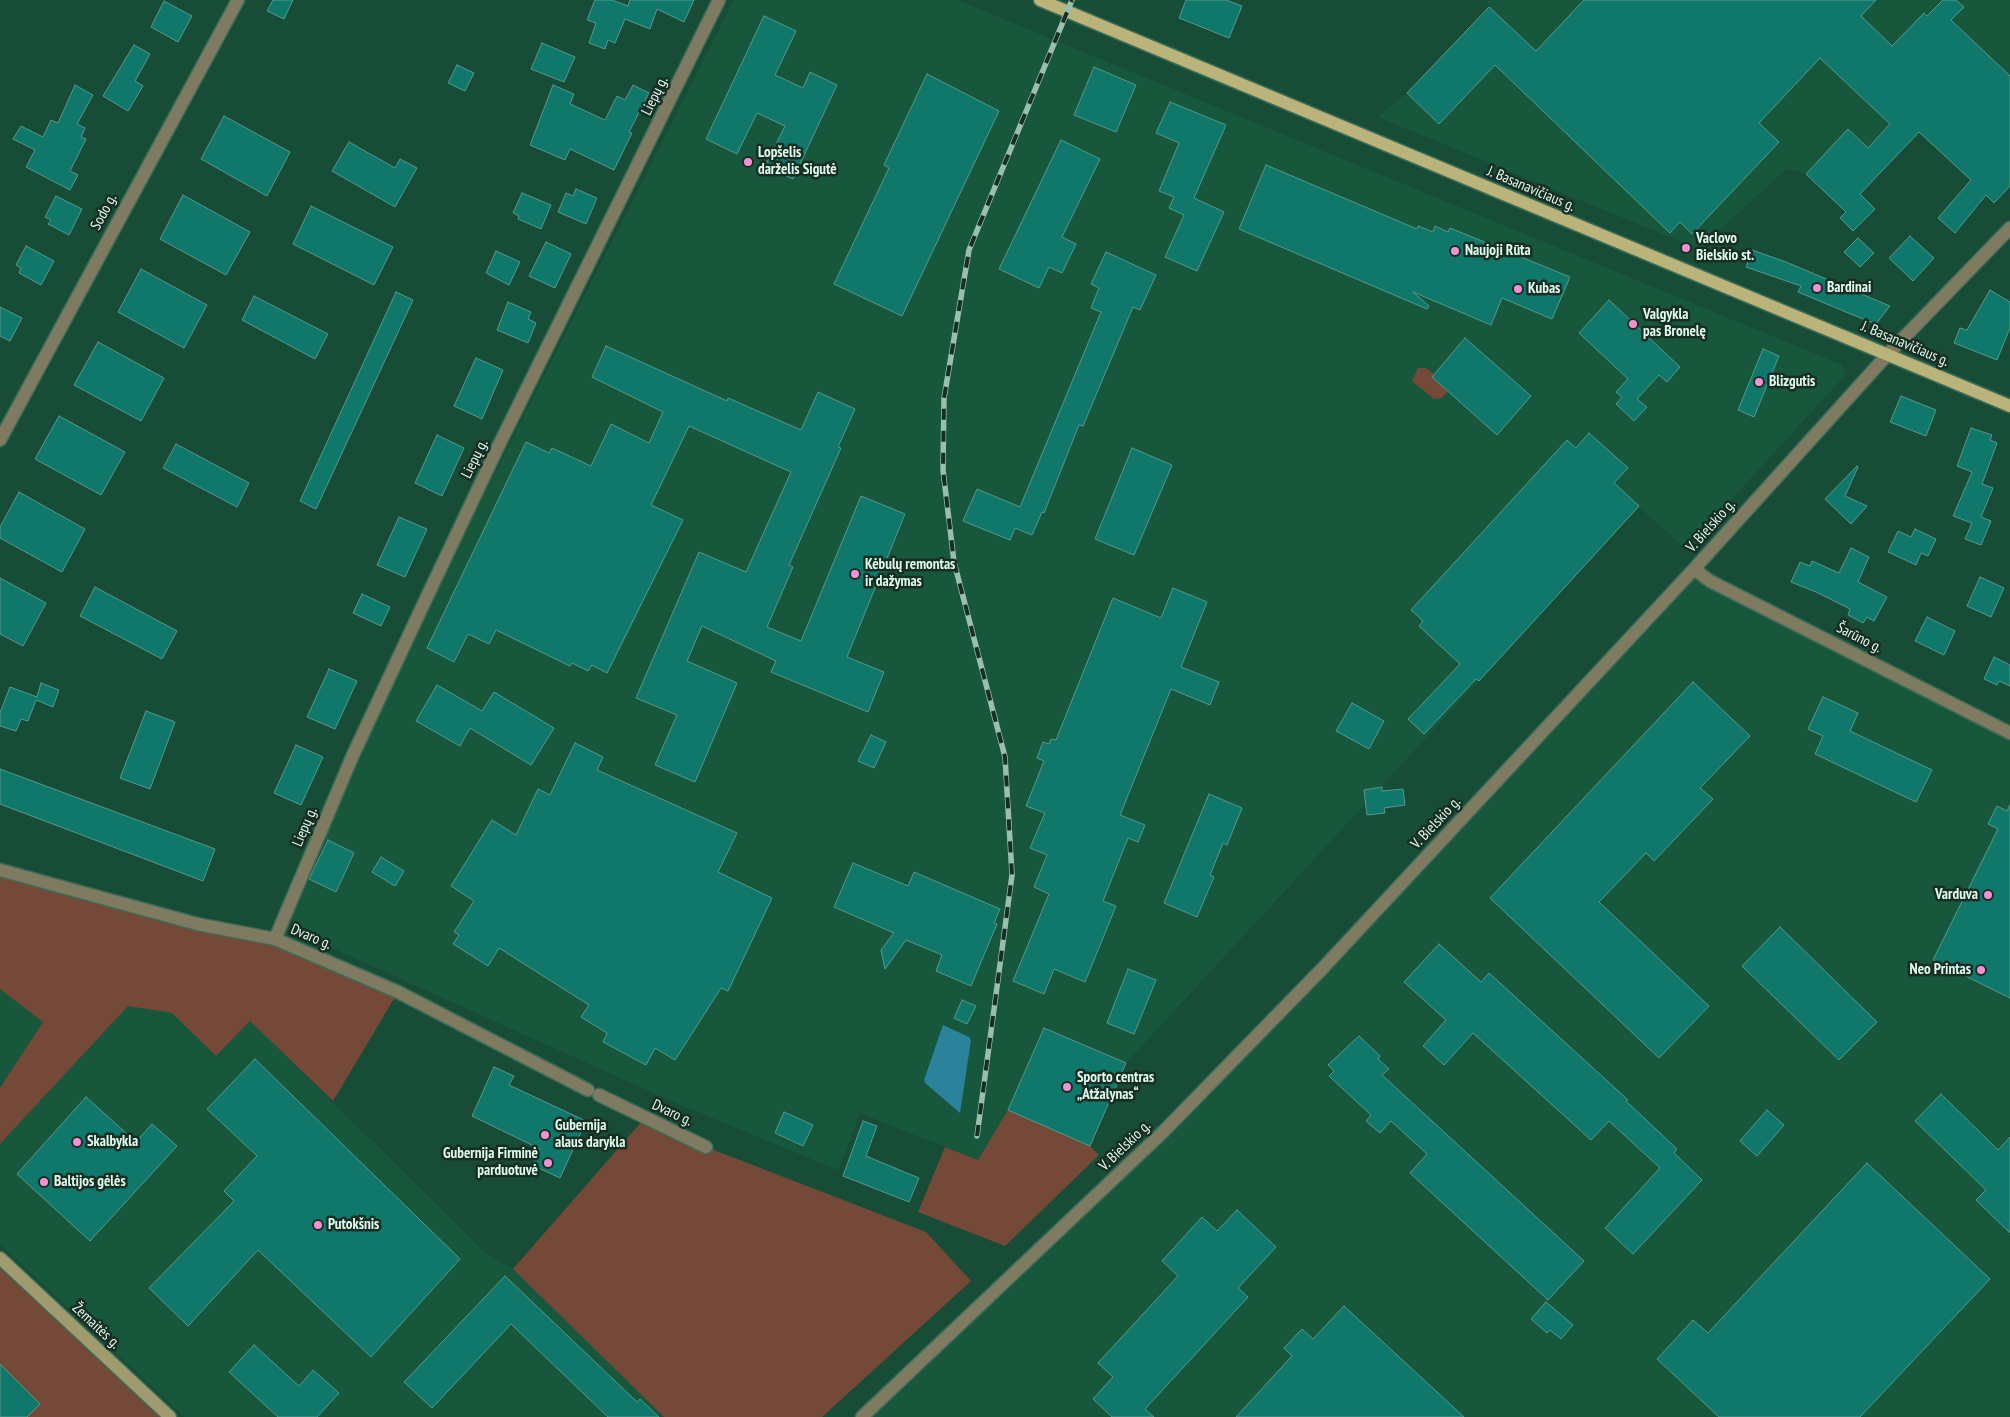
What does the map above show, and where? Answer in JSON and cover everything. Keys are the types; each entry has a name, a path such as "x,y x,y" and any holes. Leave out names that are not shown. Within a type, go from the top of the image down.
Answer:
{"main road":[{"name":"J. Basanavičiaus g.","path":"1040,0 2010,406"},
{"name":"Žemaitės g.","path":"0,1258 170,1417"}],"street":[{"name":"Sodo g.","path":"0,440 238,0"},
{"name":"Liepų g.","path":"275,939 353,755 424,603 719,0"},
{"name":"V. Bielskio g.","path":"862,1417 1163,1132 1322,969 1694,569 1888,354 2010,228"},
{"name":"Šarūno g.","path":"1694,569 1710,581 2010,734"},
{"name":"Dvaro g.","path":"0,870 197,924 275,939 398,992 593,1092 706,1147"}],"shaded area":[{"path":"734,0 957,0 1842,365 1845,375 1686,549 1639,507 1126,1063 1044,1028 1008,1110 978,1160 860,1113 838,1170 667,1099 295,931 290,912 425,612"},
{"path":"1488,0 2010,0 2010,186 1994,203 1919,132 1844,210 1806,174 1787,168 1699,249 1378,117 1407,93 1489,7"},
{"path":"1418,368 1426,368 1434,374 1432,377 1448,391 1442,398 1434,399 1412,381"},
{"path":"1694,569 2010,733 2010,1417 862,1417 1163,1132"},
{"path":"0,870 275,939 398,992 333,1101 250,1021 216,1056 172,1013 128,1006 0,1144 0,1088 43,1022 0,989"},
{"path":"0,989 43,1022 0,1088"},
{"path":"128,1006 172,1013 216,1056 250,1021 487,1254 513,1269 664,1417 185,1417 0,1244 0,1144"},
{"path":"1008,1110 1090,1146 1099,1155 1005,1246 918,1212 945,1147 978,1160"},
{"path":"644,1119 706,1147 926,1232 971,1281 822,1417 664,1417 513,1269"},
{"path":"0,1258 165,1412 159,1417 0,1417"}],"water":[{"path":"943,1025 969,1037 971,1040 960,1113 925,1083 924,1080"}],"building":[{"path":"273,0 293,0 284,19 267,11"},
{"path":"595,0 612,0 628,6 630,0 694,0 684,22 657,9 650,29 625,19 615,43 608,40 605,49 589,43 596,23 587,20"},
{"path":"1186,0 1226,0 1242,6 1229,38 1179,18"},
{"path":"1584,0 1876,0 1861,16 1892,46 1924,13 1927,16 1943,0 1956,0 1964,7 1951,20 2010,76 2010,186 1994,203 1986,195 1955,233 1938,218 1971,180 1919,132 1860,194 1875,209 1853,231 1840,218 1846,212 1806,174 1848,129 1868,148 1890,124 1820,58 1759,123 1779,142 1692,234 1680,222 1670,233 1495,65 1439,124 1407,93 1489,7 1536,51"},
{"path":"164,1 192,16 178,42 151,27"},
{"path":"764,16 796,31 775,75 803,88 810,72 837,85 793,179 765,166 785,126 757,113 737,154 706,139"},
{"path":"542,43 575,57 564,82 531,69"},
{"path":"134,45 150,54 135,81 143,86 128,111 103,96"},
{"path":"457,65 474,73 465,91 448,83"},
{"path":"1094,67 1136,85 1116,132 1074,115"},
{"path":"927,74 999,111 902,316 834,284 889,168 884,165"},
{"path":"75,85 93,95 77,124 85,128 81,137 86,139 70,171 78,175 70,190 26,167 35,150 13,139 21,126 43,137 51,120 58,123"},
{"path":"553,85 574,94 570,104 605,120 617,96 625,100 633,85 649,93 629,132 632,133 614,170 570,149 565,160 530,145"},
{"path":"1170,102 1226,125 1194,198 1224,212 1197,271 1165,257 1184,215 1169,208 1174,197 1159,191 1179,143 1156,133"},
{"path":"224,116 290,152 267,196 201,159"},
{"path":"1061,140 1100,159 1062,237 1076,244 1062,273 1049,267 1039,288 999,269"},
{"path":"349,142 395,168 400,159 417,168 395,207 332,171"},
{"path":"1266,165 1417,229 1418,226 1433,232 1435,226 1448,232 1450,228 1570,277 1552,319 1502,298 1491,325 1413,292 1429,306 1427,309 1239,229"},
{"path":"576,189 597,198 586,224 558,212 566,193 573,196"},
{"path":"522,193 551,205 541,229 518,219 519,216 513,213"},
{"path":"183,195 250,232 226,275 160,239"},
{"path":"56,196 82,209 69,235 48,224 51,220 45,217"},
{"path":"311,206 393,247 374,285 293,244"},
{"path":"1910,236 1934,258 1913,281 1889,258"},
{"path":"1858,238 1874,253 1860,267 1844,252"},
{"path":"546,242 571,254 555,288 529,276"},
{"path":"26,246 54,261 41,285 19,273 21,268 16,265"},
{"path":"1752,250 1786,262 1890,306 1876,324 1853,315 1798,292 1801,286 1746,267"},
{"path":"496,251 520,262 509,285 486,273"},
{"path":"1106,252 1156,275 1140,310 1133,307 1083,426 1079,425 1044,513 1042,512 1032,535 1015,528 1010,540 963,521 977,489 1020,507 1101,312 1091,308 1099,288 1091,284"},
{"path":"141,269 207,305 184,348 118,312"},
{"path":"1990,290 2010,302 2010,328 1997,360 1954,343 1960,328 1967,330"},
{"path":"396,292 413,300 316,509 300,501"},
{"path":"254,296 328,334 315,359 242,320"},
{"path":"1609,300 1680,367 1667,382 1659,375 1637,399 1647,407 1634,421 1616,404 1622,397 1616,392 1628,379 1579,333"},
{"path":"508,302 531,312 528,319 536,323 528,343 497,330"},
{"path":"0,307 22,318 10,341 0,336"},
{"path":"1465,338 1531,396 1497,435 1432,377"},
{"path":"98,342 164,378 141,421 74,385"},
{"path":"606,346 727,401 728,398 801,430 818,392 855,409 838,447 841,448 789,565 793,567 767,627 801,641 861,496 905,514 847,657 884,672 868,712 771,672 776,661 702,626 687,661 737,683 695,782 655,765 677,715 636,698 699,552 746,572 791,472 689,426 651,505 683,520 607,673 592,665 588,671 572,663 570,666 496,630 489,644 468,634 454,662 427,648 526,442 549,453 552,448 591,466 611,424 649,443 663,412 592,377"},
{"name":"Blizgutis","path":"1763,349 1779,356 1754,417 1738,410"},
{"path":"476,358 503,370 482,419 454,406"},
{"path":"1901,396 1936,410 1926,436 1890,422"},
{"path":"59,416 125,452 101,495 35,459"},
{"path":"1971,428 1992,435 1990,440 1997,443 1982,484 1993,488 1981,517 1991,521 1981,545 1965,539 1972,523 1953,516 1972,472 1957,466"},
{"path":"1589,433 1628,468 1614,483 1639,506 1479,681 1476,679 1424,734 1408,719 1460,664 1419,626 1423,621 1411,610 1567,440 1576,448"},
{"path":"437,435 464,448 442,496 415,483"},
{"path":"176,444 249,483 237,507 163,468"},
{"path":"1132,448 1172,465 1134,555 1095,539"},
{"path":"1857,466 1845,496 1867,506 1851,524 1825,499"},
{"path":"19,492 85,529 62,572 0,538 0,527"},
{"path":"399,517 427,529 405,577 377,565"},
{"path":"1915,529 1936,539 1928,556 1921,553 1916,565 1888,552 1898,531 1911,537"},
{"path":"1851,548 1869,557 1858,582 1887,597 1874,621 1867,617 1863,623 1848,615 1850,609 1791,582 1800,562 1810,566 1812,561 1839,573"},
{"path":"1980,577 2004,588 1991,617 1967,606"},
{"path":"0,578 46,603 23,646 0,634"},
{"path":"95,587 177,631 162,659 80,616"},
{"path":"1173,588 1207,602 1181,667 1219,682 1210,705 1171,689 1120,815 1145,825 1138,842 1128,838 1103,901 1116,906 1085,982 1054,969 1044,994 1013,981 1049,894 1034,887 1047,855 1030,848 1045,813 1026,806 1044,761 1037,758 1043,742 1049,744 1051,739 1056,740 1113,598 1161,618"},
{"path":"362,594 390,607 381,626 353,613"},
{"path":"1927,617 1955,631 1944,655 1915,641"},
{"path":"1994,657 2010,665 2010,686 1999,681 1997,685 1984,679"},
{"path":"329,669 357,681 335,729 307,717"},
{"path":"1693,682 1750,736 1700,788 1713,799 1654,861 1646,853 1599,902 1709,1006 1659,1058 1490,898"},
{"path":"41,683 59,690 53,707 36,700 28,721 21,719 16,731 0,726 0,713 10,687 37,697"},
{"path":"437,685 482,711 494,692 554,728 531,765 470,728 460,746 416,721"},
{"path":"1823,697 1858,713 1850,731 1932,770 1916,802 1815,754 1823,736 1808,729"},
{"path":"1352,703 1384,721 1369,749 1336,731"},
{"path":"146,711 175,722 150,789 120,778"},
{"path":"871,735 886,742 874,768 858,761"},
{"path":"575,743 603,757 597,770 737,833 718,872 772,898 728,991 721,988 675,1060 655,1048 646,1065 603,1042 607,1033 581,1017 589,1005 499,948 488,966 453,944 459,935 454,932 474,901 451,886 492,820 516,835 538,789 550,795"},
{"path":"296,745 323,757 301,805 274,793"},
{"path":"0,769 215,849 203,881 0,804"},
{"path":"1382,787 1382,791 1403,789 1405,805 1384,808 1385,813 1367,815 1364,790"},
{"path":"1209,794 1242,808 1227,845 1223,843 1210,875 1214,877 1197,917 1164,903"},
{"name":"Varduva","path":"2010,805 2010,998 1933,960 1998,829 1988,824 1997,806 2007,811"},
{"path":"328,840 354,853 336,892 309,879"},
{"path":"381,857 404,871 395,886 372,872"},
{"path":"853,863 908,886 914,872 1000,909 994,923 997,924 971,986 936,971 942,955 906,940 885,969 881,950 894,933 834,907"},
{"path":"1780,927 1877,1022 1839,1060 1742,966"},
{"path":"1439,944 1481,982 1489,973 1628,1100 1626,1101 1677,1149 1674,1153 1702,1180 1633,1254 1605,1228 1660,1168 1609,1121 1591,1140 1473,1033 1444,1065 1423,1046 1446,1020 1404,982"},
{"path":"1128,969 1156,980 1134,1034 1107,1023"},
{"path":"962,1000 976,1006 967,1024 954,1018"},
{"name":"Sporto centras „Atžalynas“","path":"1044,1028 1126,1063 1090,1146 1008,1110"},
{"path":"1359,1036 1380,1056 1378,1059 1389,1069 1382,1075 1584,1261 1548,1300 1410,1173 1427,1154 1391,1121 1380,1133 1366,1121 1371,1115 1329,1076 1334,1071 1328,1065"},
{"name":"Putokšnis","path":"255,1059 460,1259 371,1357 258,1250 188,1326 149,1288 234,1201 224,1191 257,1156 207,1109"},
{"name":"Gubernija alaus darykla","path":"494,1067 514,1076 509,1085 586,1121 560,1178 532,1165 540,1149 472,1116"},
{"path":"1941,1094 1998,1150 2010,1137 2010,1233 1976,1200 1986,1190 1915,1121"},
{"path":"86,1097 136,1142 152,1124 177,1146 90,1241 17,1174"},
{"path":"1767,1110 1784,1125 1757,1156 1740,1141"},
{"path":"784,1112 813,1125 803,1146 775,1133"},
{"path":"863,1121 877,1126 866,1156 919,1178 909,1202 843,1176"},
{"path":"1867,1163 1990,1279 1860,1417 1719,1417 1657,1359 1693,1320 1708,1333"},
{"path":"1237,1210 1276,1247 1238,1288 1248,1297 1145,1409 1154,1417 1112,1417 1093,1399 1113,1377 1098,1363 1178,1276 1162,1261 1202,1217 1217,1231"},
{"path":"505,1276 637,1402 640,1399 659,1417 608,1417 511,1324 432,1408 404,1382"},
{"path":"1546,1302 1573,1325 1561,1339 1550,1330 1547,1333 1531,1319"},
{"path":"1344,1306 1464,1417 1236,1417 1292,1356 1284,1348 1302,1329 1313,1339"},
{"path":"254,1345 299,1386 313,1370 339,1393 317,1417 278,1417 229,1372"},
{"path":"0,1364 40,1404 27,1417 0,1417"}],"railway":[{"path":"977,1136 1012,875 1005,757 954,562 943,470 944,398 969,250 1072,0"}],"place":[{"name":"Lopšelis darželis Sigutė","path":"748,162"},
{"name":"Vaclovo Bielskio st.","path":"1686,248"},
{"name":"Naujoji Rūta","path":"1455,251"},
{"name":"Bardinai","path":"1817,288"},
{"name":"Kubas","path":"1518,289"},
{"name":"Valgykla pas Bronelę","path":"1633,324"},
{"name":"Blizgutis","path":"1759,382"},
{"name":"Kėbulų remontas ir dažymas","path":"855,574"},
{"name":"Varduva","path":"1988,895"},
{"name":"Neo Printas","path":"1981,970"},
{"name":"Sporto centras „Atžalynas“","path":"1067,1087"},
{"name":"Gubernija alaus darykla","path":"545,1135"},
{"name":"Skalbykla","path":"77,1142"},
{"name":"Gubernija Firminė parduotuvė","path":"548,1163"},
{"name":"Baltijos gėlės","path":"44,1182"},
{"name":"Putokšnis","path":"318,1225"}]}
